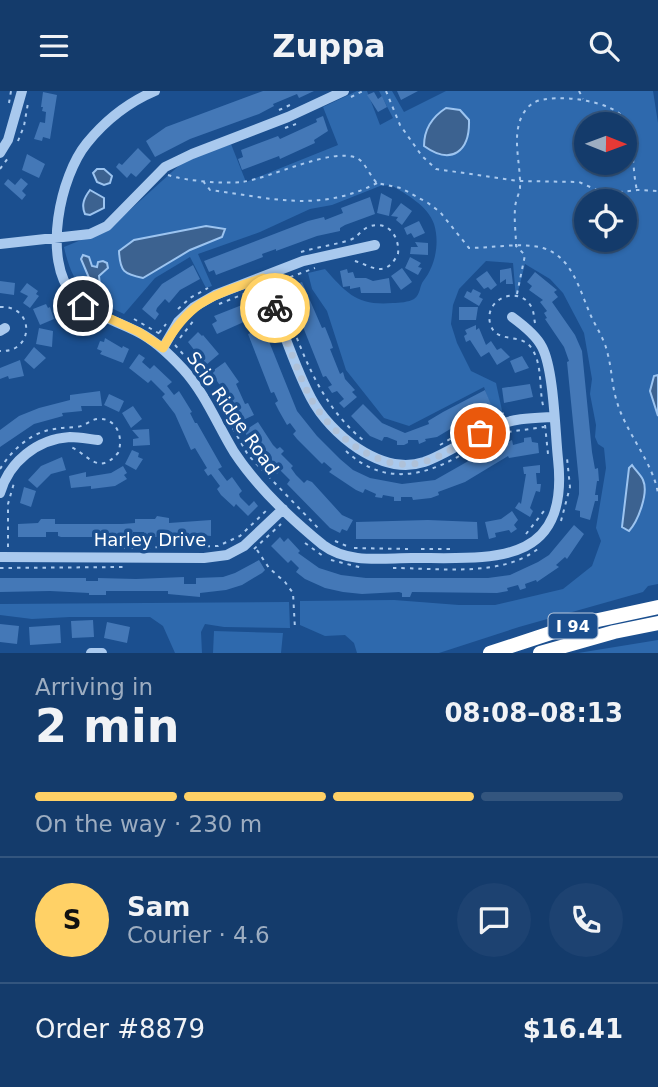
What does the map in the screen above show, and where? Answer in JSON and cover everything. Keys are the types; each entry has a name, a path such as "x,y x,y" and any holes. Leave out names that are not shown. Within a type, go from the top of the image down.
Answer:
{"highway":[{"name":"I 94","path":"490,653 575,625 658,607"},
{"name":"I 94","path":"540,653 614,632 658,623"}],"street":[{"path":"0,153 8,140 22,91"},
{"name":"Scio Ridge Road","path":"155,91 140,97 111,119 86,145 64,193 56,238 58,261 70,292 83,306 168,344 203,396 236,455 283,509 326,547 348,558 505,556 533,542 545,529 555,510 560,475 545,415 546,357 541,345 512,317"},
{"path":"0,244 90,234 107,226 166,175 165,167 191,154 344,95"},
{"path":"168,344 178,322 194,307 215,295 265,282 303,261 375,245"},
{"path":"265,282 311,398 327,420 361,451 374,459 399,465 421,463 498,424 545,415"},
{"path":"0,493 10,470 25,454 48,441 71,437 98,440"},
{"name":"Harley Drive","path":"0,557 204,558 227,555 250,540 283,509"},
{"path":"90,653 102,653"}],"path":[{"path":"344,95 363,91"},
{"path":"386,91 400,125 429,164 446,171 519,181 579,182 595,189"},
{"path":"579,91 584,100"},
{"path":"517,295 525,255 516,246 515,209 520,186 518,131 521,117 528,107 543,100 584,100 615,110 626,121 637,189"},
{"path":"281,128 292,127 301,120"},
{"path":"166,175 242,182 332,156 343,156 360,159 377,183"},
{"path":"202,180 211,190 277,201 326,201 344,197 377,183 401,188 428,203 440,212 468,248 516,246 542,247 548,250 575,276 584,294 609,357 617,404 626,420 630,435 655,478 658,494"},
{"path":"637,190 658,191"},
{"path":"217,305 265,282 276,282 324,398 367,444"},
{"path":"537,326 528,303 517,295 505,296 495,302 489,321 491,327 499,335 519,339 530,347 538,363 548,453"},
{"path":"0,307 16,310 22,315 26,326 24,340 19,346 0,351"},
{"path":"168,344 201,313"},
{"path":"134,319 159,333 205,379 248,455 323,533"},
{"path":"432,449 483,420 513,411"},
{"path":"501,433 545,415"},
{"path":"0,470 27,440 52,429 80,426 102,419 117,428 121,440 121,447 114,457 103,463 91,461 77,449 67,446"},
{"path":"344,449 368,467 400,475 430,471 462,454"},
{"path":"559,524 570,487 567,453"},
{"path":"0,548 8,548 8,504 14,483"},
{"path":"104,548 207,548 229,542 247,530 270,507 265,502"},
{"path":"525,535 535,526 546,506"},
{"path":"302,539 311,549 335,562 365,568"},
{"path":"250,540 269,568 293,593 295,629"},
{"path":"386,568 497,567 525,557 547,540"},
{"path":"334,541 354,548 407,549"},
{"path":"421,549 461,549"}],"shaded area":[{"path":"357,91 367,91 380,125 393,118 379,91 392,91 404,112 446,91 653,91 658,123 658,584 648,586 643,592 439,653 357,653 354,643 345,635 325,636 300,625 300,601 394,600 495,605 563,589 592,566 601,541 596,528 606,468 604,448 598,444 595,437 596,425 590,394 592,379 584,333 563,293 550,279 525,264 516,299 513,263 486,261 459,289 453,305 451,324 457,343 471,371 496,383 503,415 494,416 484,387 409,426 384,418 346,370 327,311 312,289 308,273 325,269 347,292 371,302 401,303 416,297 434,261 436,231 422,206 391,185 380,186 332,205 310,209 260,232 198,254 212,286 206,288 190,257 155,278 124,314 91,296 77,282 64,247 110,228 184,161 231,144 246,182 338,145 323,107"},
{"path":"446,108 460,110 469,120 469,131 463,147 451,155 434,152 424,146 430,124"},
{"path":"97,169 104,169 112,176 110,183 104,185 97,182 93,173"},
{"path":"90,190 104,198 104,208 90,215 85,214 83,205"},
{"path":"206,226 225,229 222,237 190,250 143,278 127,273 120,264 119,251 134,240"},
{"path":"83,255 89,257 92,266 97,267 98,262 103,261 107,263 108,268 99,276 100,285 92,285 81,259"},
{"path":"658,375 658,416 650,391 654,376"},
{"path":"632,465 643,480 645,492 639,514 629,531 622,527 629,468"},
{"path":"289,602 290,628 224,627 205,624 201,632 202,653 175,653 163,626 150,617 32,619 0,615 0,604"},
{"path":"214,631 283,633 281,653 213,653"},
{"path":"658,640 658,653 578,653"}],"building":[{"path":"263,91 314,91 299,98 297,94 273,104 274,106 259,114 190,139 155,157 146,141 166,127"},
{"path":"397,91 418,91 401,100"},
{"path":"43,92 57,95 50,139 43,137 42,141 34,139 40,122 45,123 46,112 42,111 41,107"},
{"path":"374,92 378,99 382,96 387,107 378,112 367,95"},
{"path":"323,116 328,131 314,140 315,143 280,159 279,156 242,170 238,159 243,157 241,150 278,136 280,139 317,122 316,119"},
{"path":"138,148 151,161 136,177 131,173 127,178 116,167 119,163 122,165"},
{"path":"27,154 45,164 39,178 22,170"},
{"path":"21,178 28,184 22,191 26,195 22,200 4,184 8,179 15,185"},
{"path":"381,193 392,199 389,216 377,213"},
{"path":"370,197 375,214 345,225 340,231 276,249 262,254 263,257 216,275 214,270 209,272 204,261 308,221 324,217 325,220 343,213 341,208"},
{"path":"401,203 412,211 402,225 396,220 398,217 391,216"},
{"path":"419,221 425,233 414,238 411,233 407,235 404,228"},
{"path":"415,242 428,243 428,255 410,254 411,247 418,247"},
{"path":"410,257 421,263 418,267 422,268 418,275 405,268"},
{"path":"193,265 200,279 180,290 169,303 165,299 157,308 159,314 155,320 142,309 162,284"},
{"path":"402,268 412,282 401,290 391,276"},
{"path":"511,268 513,284 506,284 506,279 500,283 500,270"},
{"path":"347,269 348,273 353,272 355,278 373,281 389,278 391,293 361,293 360,287 343,287 340,271"},
{"path":"487,271 497,285 491,290 488,287 484,289 476,279"},
{"path":"535,272 557,290 554,292 558,297 552,302 575,335 582,351 592,452 599,481 595,495 598,495 598,501 595,501 590,520 580,517 580,511 575,510 579,482 569,361 564,347 545,319 547,318 544,313 547,311 540,302 543,300 529,290 532,286 527,282"},
{"path":"0,281 15,283 14,295 0,293"},
{"path":"302,282 322,328 325,327 340,374 343,372 345,379 355,390 352,392 357,397 344,408 339,403 344,399 337,391 332,393 328,387 332,385 326,376 323,377 295,307 298,306 293,293 291,294 288,287"},
{"path":"27,283 38,291 36,294 39,296 30,308 23,303 28,296 20,292"},
{"path":"473,289 481,293 479,297 483,299 479,306 464,297 467,291 471,293"},
{"path":"247,303 249,307 255,306 257,316 217,334 212,324 217,321 214,316"},
{"path":"46,304 50,307 54,319 40,325 33,309"},
{"path":"459,307 478,307 476,320 459,320"},
{"path":"476,325 476,330 479,328 486,345 491,341 497,350 501,348 510,357 497,365 489,352 481,357 470,340 466,342 464,336 467,334 465,330"},
{"path":"39,328 53,331 52,347 36,344"},
{"path":"259,330 261,336 266,334 297,411 340,459 353,470 370,478 402,484 435,480 493,447 494,449 512,440 513,445 524,442 524,438 531,437 532,442 538,443 539,453 508,456 465,482 438,492 439,495 431,498 413,500 412,497 401,497 401,501 394,501 394,497 375,497 376,494 365,489 363,493 356,490 329,472 332,469 324,462 322,464 297,439 293,434 296,431 290,423 287,425 275,403 278,401 274,392 271,393 248,334"},
{"path":"198,332 219,354 206,365 188,342"},
{"path":"105,338 129,349 123,363 100,354 102,351 97,349 100,341 104,342"},
{"path":"34,347 46,358 34,369 24,360"},
{"path":"139,354 145,358 142,362 150,369 154,365 172,382 167,386 174,395 179,391 222,467 218,469 227,481 232,477 242,491 240,497 249,506 254,501 258,506 248,516 236,504 234,507 221,495 217,489 220,486 211,474 208,476 204,470 207,468 195,448 191,450 175,414 162,397 165,394 151,380 148,383 129,368"},
{"path":"522,356 529,368 515,373 510,361"},
{"path":"20,360 24,376 0,379 0,368"},
{"path":"225,362 239,382 236,384 245,404 248,403 254,415 239,422 229,399 211,372"},
{"path":"530,384 533,397 504,403 502,388"},
{"path":"485,390 492,407 485,410 483,404 469,411 472,416 437,437 425,439 426,441 419,444 418,440 408,440 404,445 397,445 397,441 387,437 382,441 370,436 351,416 363,404 382,423 405,433 429,424 428,421"},
{"path":"100,391 102,406 81,406 82,411 62,413 63,416 34,424 0,447 0,430 19,416 70,400 70,395"},
{"path":"109,394 124,401 119,412 104,405"},
{"path":"133,406 142,419 131,428 122,413"},
{"path":"258,422 273,445 284,451 281,454 293,466 291,468 296,475 304,483 307,480 312,482 342,515 353,520 347,531 342,529 340,533 330,528 287,484 290,480 280,470 277,474 260,456 264,453 259,444 254,447 244,431"},
{"path":"149,429 150,445 133,446 133,439 139,438 132,430"},
{"path":"132,450 139,453 138,457 143,459 136,470 125,464"},
{"path":"62,457 66,470 51,474 37,488 28,480 41,466"},
{"path":"540,465 540,473 536,473 537,484 541,484 540,492 536,491 530,517 515,508 519,502 521,504 526,474 523,467"},
{"path":"123,466 127,479 115,486 71,488 69,476 86,472 86,477 111,473"},
{"path":"24,487 36,491 31,507 20,503"},
{"path":"512,511 518,520 514,525 517,529 511,533 509,530 495,533 496,537 489,539 485,522 501,519"},
{"path":"157,516 169,518 169,523 211,520 211,536 191,534 191,537 144,537 144,532 133,532 132,537 61,537 58,532 46,532 46,537 18,537 18,524 38,523 41,519 55,519 55,524 122,524 135,523 135,519 155,519"},
{"path":"356,522 477,522 478,539 356,539"},
{"path":"574,525 584,534 567,559 565,557 556,565 559,567 537,582 536,580 525,584 526,588 520,590 518,585 497,593 412,592 410,597 402,597 399,592 343,592 305,579 296,572 299,568 291,560 288,563 271,546 280,537 284,542 288,538 300,551 298,553 319,568 341,575 366,578 488,578 510,575 538,562 549,555"},
{"path":"259,560 265,570 262,573 242,585 200,593 200,597 168,594 168,591 106,591 106,595 50,591 0,592 0,578 86,578 86,581 98,581 98,578 184,577 184,584 196,584 196,578 223,577"},
{"path":"93,620 94,637 72,638 71,621"},
{"path":"107,622 130,627 127,643 104,638"},
{"path":"0,624 19,626 17,644 0,642"},
{"path":"60,625 61,643 30,645 29,627"}],"way so far":[{"path":"275,308 311,398 327,420 350,442 374,459 399,465 421,463 480,433"}],"route":[{"path":"83,306 139,332 163,348 178,322 194,307 215,295 263,278 275,308"}]}
